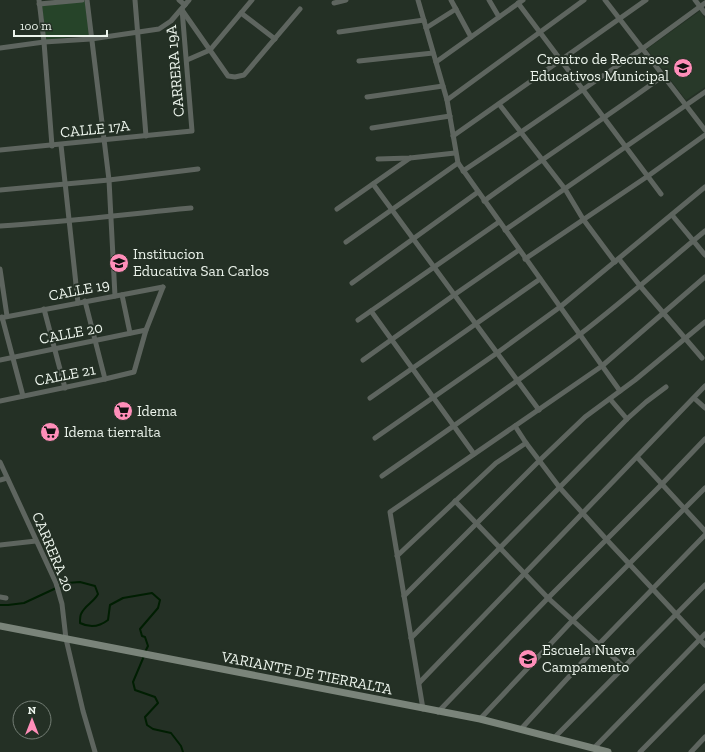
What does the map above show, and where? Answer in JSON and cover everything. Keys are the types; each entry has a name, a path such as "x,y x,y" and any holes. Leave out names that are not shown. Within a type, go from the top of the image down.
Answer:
{"main road":[{"name":"VARIANTE DE TIERRALTA","path":"0,626 480,719 608,752"}],"street":[{"path":"52,146 44,42 39,2 82,0"},
{"path":"87,0 109,180 115,296"},
{"path":"135,0 146,136"},
{"path":"180,0 210,50 228,76 235,77 244,75 300,9"},
{"path":"0,48 44,42 91,39 159,29 165,26 189,0"},
{"path":"187,60 210,50 252,0"},
{"path":"334,3 346,0"},
{"path":"418,0 447,100 455,153 458,163 620,391"},
{"path":"451,0 471,37"},
{"path":"489,0 499,17"},
{"path":"447,100 584,0"},
{"path":"605,0 705,130"},
{"path":"453,136 646,0"},
{"path":"695,0 705,13"},
{"path":"436,62 520,2 540,32 662,194"},
{"path":"463,171 642,49 705,3"},
{"name":"CARRERA 19A","path":"183,7 192,131"},
{"path":"426,28 456,9"},
{"path":"241,13 275,39"},
{"path":"339,32 424,20"},
{"path":"359,61 433,53"},
{"path":"484,201 605,118 663,76"},
{"path":"367,97 442,86"},
{"path":"505,230 705,92"},
{"path":"499,104 565,189 583,220 702,358"},
{"path":"372,128 450,116"},
{"name":"CALLE 17A","path":"0,150 192,131"},
{"path":"525,259 648,176 705,135"},
{"path":"61,145 78,303"},
{"path":"378,159 410,158 455,153"},
{"path":"337,209 410,158"},
{"path":"346,242 458,163"},
{"path":"0,190 109,180 198,169"},
{"path":"373,184 539,410"},
{"path":"375,438 560,307 705,187"},
{"path":"352,283 478,192"},
{"path":"0,226 70,221 192,208"},
{"path":"672,215 705,255"},
{"path":"358,320 499,222"},
{"path":"382,476 518,381 580,335 640,287 705,231"},
{"path":"363,360 454,294 519,250"},
{"path":"0,269 3,317 23,396"},
{"path":"423,709 390,512 602,366 705,277"},
{"path":"370,398 540,279"},
{"name":"CALLE 19","path":"3,317 163,287 146,330"},
{"path":"122,295 130,333"},
{"path":"85,301 105,379"},
{"path":"44,309 65,388"},
{"path":"371,311 474,454"},
{"path":"404,596 585,417 610,399 705,322"},
{"name":"CALLE 20","path":"0,360 146,330"},
{"name":"CALLE 21","path":"0,401 134,372 146,330"},
{"path":"419,683 705,386"},
{"path":"411,638 627,419 666,387"},
{"path":"694,398 705,408"},
{"path":"610,399 627,419"},
{"path":"515,426 560,488 606,540 705,645"},
{"path":"438,712 705,439"},
{"path":"397,556 496,463 526,443"},
{"path":"637,457 705,531"},
{"name":"CARRERA 20","path":"0,462 56,583 62,604 66,639 83,711 96,752"},
{"path":"0,480 7,478"},
{"path":"480,719 572,621 705,488"},
{"path":"455,501 548,598 624,667"},
{"path":"521,729 598,644 705,535"},
{"path":"0,545 36,542"},
{"path":"554,738 705,585"},
{"path":"0,596 6,598"},
{"path":"594,748 705,634"},
{"path":"640,752 705,686"},
{"path":"691,752 705,737"}],"shaded area":[{"path":"85,1 89,35 46,40 42,6"},
{"name":"Crentro de Recursos Educativos Municipal","path":"700,11 705,19 705,87 686,100 647,49"}],"waterway":[{"path":"0,605 24,603 67,583 80,582 95,586 98,594 85,608 80,617 80,623 87,626 94,626 108,620 110,605 123,598 152,593 160,600 158,608 140,629 148,646 145,652"},
{"path":"144,656 133,682 135,690 155,697 158,703 145,717 147,725 153,729 171,733 181,746 183,752"}],"place":[{"name":"Crentro de Recursos Educativos Municipal","path":"683,68"},
{"name":"Institucion Educativa San Carlos","path":"119,263"},
{"name":"Idema","path":"123,411"},
{"name":"Idema tierralta","path":"50,432"},
{"name":"Escuela Nueva Campamento","path":"528,659"}]}
